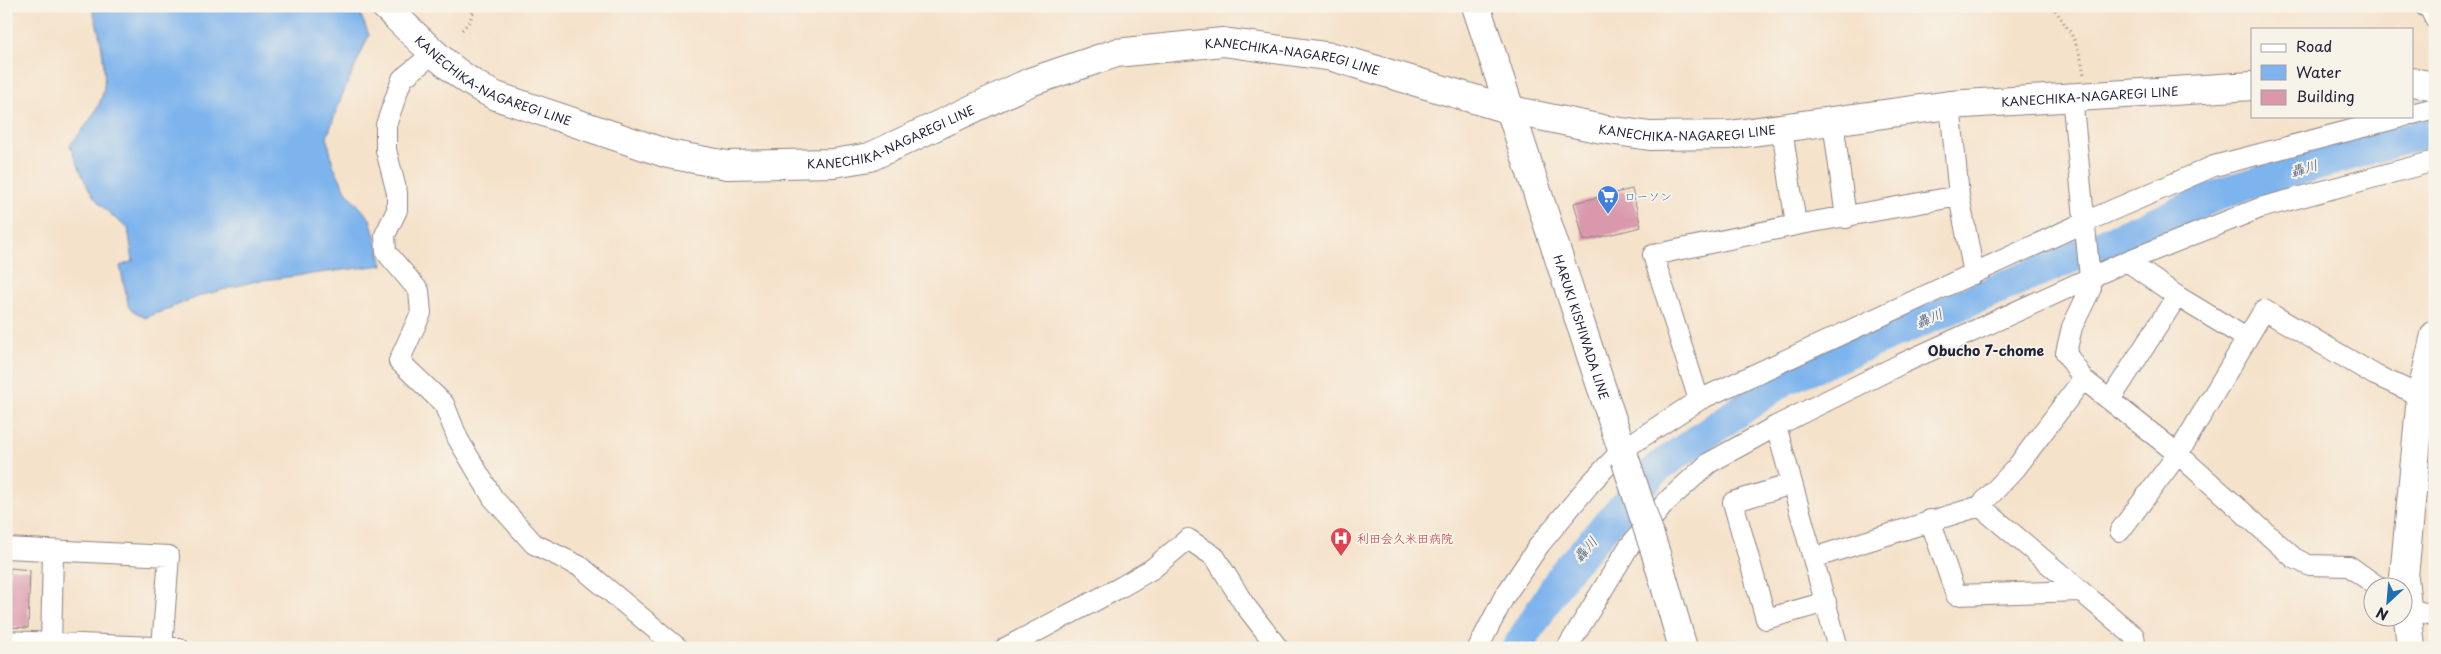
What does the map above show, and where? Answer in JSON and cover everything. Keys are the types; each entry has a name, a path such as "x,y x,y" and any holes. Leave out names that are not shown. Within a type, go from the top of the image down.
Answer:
{"street":[{"name":"KANECHIKA-NAGAREGI LINE","path":"385,6 434,53 479,88 496,96 668,154 727,165 834,163 870,156 1030,82 1116,53 1223,42 1333,57 1511,110 1602,129 1650,136 1729,134 1950,105 2079,95 2251,86"},
{"name":"HARUKI KISHIWADA LINE","path":"1476,6 1656,554 1683,648"},
{"path":"2425,6 2429,7 2435,19"},
{"path":"434,53 402,79 386,125 386,150 397,194 397,210 385,235 386,252 419,291 421,313 399,362 444,404 458,439 492,498 534,544 581,567 678,648"},
{"path":"2414,82 2435,86"},
{"path":"2079,95 2085,222 2091,288 2072,327 2066,352 2083,379 2178,454 2294,558 2308,565 2349,566 2364,577"},
{"path":"1950,105 1960,196 1974,274"},
{"path":"2414,113 2435,108"},
{"path":"1478,648 1504,597 1540,544 1588,485 1623,455 1698,400 2085,222 2214,166 2397,118"},
{"path":"1833,121 1846,218"},
{"path":"1782,128 1796,225"},
{"path":"1567,648 1628,548 1666,502 1709,463 1776,426 1901,364 2091,277 2260,208 2435,160"},
{"path":"1698,400 1653,255 1796,225 1846,218 1960,196"},
{"path":"2127,262 2177,296 2246,338"},
{"path":"2110,400 2177,296"},
{"path":"2120,531 2178,454 2264,310 2375,376 2421,396"},
{"path":"2404,576 2421,396 2435,335"},
{"path":"1813,558 1980,506 2016,468 2083,379"},
{"path":"1776,426 1838,648"},
{"path":"1792,484 1733,502 1766,619 1826,602"},
{"path":"1980,506 2134,636 2136,648"},
{"path":"1930,520 1956,595 2080,591"},
{"path":"1005,648 1136,578 1152,568 1188,539 1215,557 1244,604 1278,648"},
{"path":"6,548 53,552 168,556 168,648 51,645 6,641"},
{"path":"51,645 53,552"},
{"path":"2414,611 2435,616"},
{"path":"2407,626 2411,648"}],"path":[{"path":"462,30 470,21 475,6"},
{"path":"2052,6 2070,30 2081,53 2079,95"}],"water":[{"path":"91,6 357,6 369,35 342,96 327,137 333,165 346,191 370,219 383,265 256,281 200,296 145,318 129,308 120,266 133,261 128,228 105,210 97,201 86,183 70,145 94,114 103,93 102,49"}],"building":[{"name":"ローソン","path":"1632,189 1641,227 1584,241 1574,203"},
{"path":"10,568 30,570 28,628 6,627 6,575 10,575"}],"waterway":[{"name":"轟川","path":"1517,648 1564,573 1657,468 1784,380 2233,189 2435,130"}],"place":[{"name":"ローソン","path":"1608,215"},
{"name":"利田会久米田病院","path":"1341,557"}],"district":[{"name":"Obucho 7-chome","path":"1986,350"}]}
